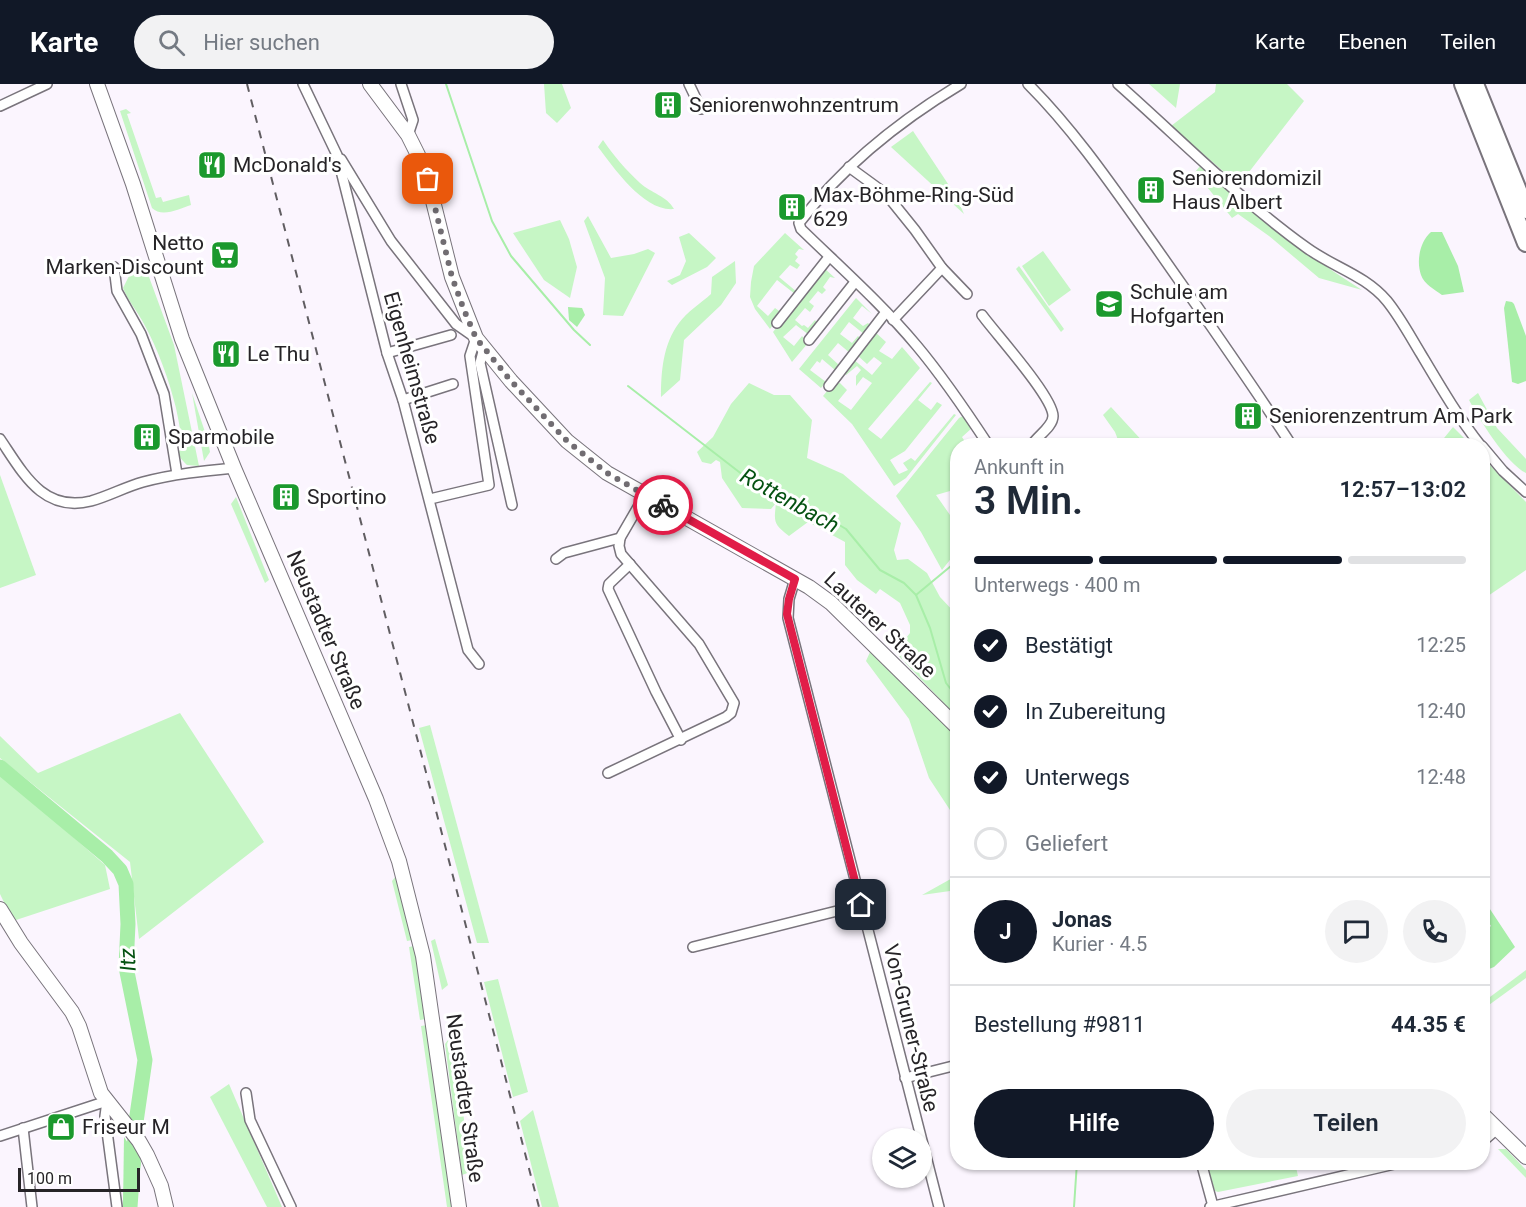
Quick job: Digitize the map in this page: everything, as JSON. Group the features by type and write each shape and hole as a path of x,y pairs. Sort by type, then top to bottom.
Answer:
{"highway":[{"path":"1463,84 1526,243"},
{"path":"1475,84 1526,210"}],"street":[{"path":"0,106 47,84"},
{"name":"Eigenheimstraße","path":"303,84 337,155 387,353 403,400 468,650 478,664"},
{"name":"Lauterer Straße","path":"370,84 408,135 428,179 452,277 464,310 480,343 518,388 567,441 607,473 809,587 842,613 950,720"},
{"name":"Lauterer Straße","path":"401,84 413,120 408,135"},
{"path":"689,84 701,109"},
{"path":"961,84 889,133 849,167 799,223 801,229 890,316 942,377 984,438"},
{"path":"1028,84 1108,180 1245,374 1287,438"},
{"path":"1118,84 1258,210 1308,249 1356,275 1381,295 1403,324 1452,407 1476,438"},
{"name":"Neustadter Straße","path":"94,85 133,184 182,339 234,468 376,799 399,861 423,956 459,1207"},
{"path":"337,155 344,162 391,241 456,324 480,343 470,356 489,485 430,499"},
{"path":"849,167 885,194 942,268 968,294"},
{"path":"777,323 829,257"},
{"path":"114,267 117,291 141,334 164,394 177,474"},
{"path":"829,386 890,316 942,268"},
{"path":"809,340 855,282"},
{"path":"982,315 1050,406 1053,416 1050,426 1036,438"},
{"path":"387,353 451,336"},
{"name":"Lauterer Straße","path":"480,343 480,363 512,505"},
{"path":"403,400 453,384"},
{"path":"0,439 30,482 42,493 66,503 93,500 143,482 177,474 234,468"},
{"path":"1490,456 1526,492"},
{"path":"608,772 681,740 726,717 731,713 733,707 732,698 699,645 674,613 621,554 620,538 645,495"},
{"path":"555,559 564,553 620,538"},
{"path":"630,564 609,584 608,589 681,740"},
{"name":"Von-Gruner-Straße","path":"795,579 787,614 939,1207"},
{"path":"693,947 861,905"},
{"path":"0,909 21,943 72,1012 79,1026 97,1083 107,1101 130,1129 147,1155 161,1186 166,1207"},
{"path":"905,1078 950,1067"},
{"path":"246,1093 250,1120 291,1207"},
{"path":"0,1136 107,1101"},
{"path":"107,1101 105,1116 117,1207"},
{"path":"1490,1122 1526,1158"},
{"path":"24,1128 32,1207"},
{"path":"1490,1135 1497,1129"},
{"path":"1203,1170 1212,1207 1368,1170"}],"shaded area":[{"path":"544,84 562,84 571,108 557,123 546,113"},
{"path":"1149,84 1180,84 1176,108"},
{"path":"1216,84 1287,84 1304,101 1239,185 1171,126 1215,92"},
{"path":"126,109 131,113 127,114 156,198 161,197 163,202 189,195 191,205 166,212 152,208 120,111"},
{"path":"913,131 956,196 964,214 891,147"},
{"path":"603,140 620,163 635,178 667,201 674,209 652,204 631,187 598,147"},
{"path":"1201,165 1279,231 1362,290 1319,278 1269,236 1238,214 1232,218 1195,172"},
{"path":"588,216 611,258 648,249 655,253 623,316 603,315 605,278 584,221"},
{"path":"560,220 569,239 577,267 570,298 544,280 513,233"},
{"path":"1431,232 1442,232 1458,266 1464,292 1442,295 1422,278 1419,264 1420,252"},
{"path":"689,233 716,258 707,267 672,285 667,281 680,275 686,261 679,237"},
{"path":"785,233 804,250 799,249 795,254 798,257 795,261 800,265 797,269 790,265 779,277 797,292 795,294 777,280 757,306 768,316 775,308 782,313 770,329 755,309 750,297 751,282 754,266"},
{"path":"1043,251 1071,290 1049,306 1022,266"},
{"path":"735,261 736,283 721,305 684,340 680,380 661,397 664,358 669,340 686,315 711,294 712,277"},
{"path":"145,266 174,345 199,466 187,465 179,455 181,441 179,424 166,376 149,334 123,288 131,272"},
{"path":"1019,266 1064,329 1061,332 1016,269"},
{"path":"824,268 835,278 830,277 823,287 826,290 822,294 818,291 809,302 814,306 810,312 805,308 795,320 808,328 815,320 818,324 809,335 796,325 783,337 794,346 802,336 808,343 792,362 773,332"},
{"path":"856,298 872,314 862,306 853,318 863,326 868,323 871,326 864,334 849,322 840,334 852,343 858,336 861,339 850,353 838,343 828,355 839,365 835,370 822,359 820,363 817,361 810,370 826,382 821,388 799,369"},
{"path":"1506,301 1514,304 1526,336 1526,381 1518,384 1512,382 1504,308"},
{"path":"568,307 582,308 585,315 577,327 569,320"},
{"path":"875,332 886,342 879,351 892,359 902,347 920,368 868,429 881,439 930,382 932,383 918,400 931,410 937,402 942,405 905,451 890,460 899,474 908,470 903,463 911,458 915,461 954,414 956,415 906,478 894,486 852,424 823,396 833,384 840,383 847,390 838,401 851,410 872,383 863,377 856,386 856,376 861,370 857,366 846,375 843,372 853,359 872,375 882,363 874,357 867,364 857,355"},
{"path":"749,383 774,395 790,395 812,420 807,458 843,474 901,523 894,550 897,560 908,559 927,573 940,597 950,608 950,710 895,652 910,633 910,625 900,603 880,589 876,594 857,580 845,565 845,542 808,522 789,536 776,522 776,503 771,509 742,508 722,478 720,462 716,460 711,464 702,462 697,452 713,437 731,404"},
{"path":"192,393 210,452 204,461"},
{"path":"1478,393 1497,428 1526,459 1526,473 1502,451 1479,418 1469,400"},
{"path":"1111,407 1140,438 1117,438 1103,415"},
{"path":"963,416 972,428 963,438 950,438 950,491 936,495 950,515 950,560 942,570 921,532 896,496"},
{"path":"1453,427 1464,438 1444,438"},
{"path":"1490,465 1526,502 1526,570 1490,595"},
{"path":"0,475 36,575 0,588"},
{"path":"236,497 269,580 265,583 231,504"},
{"path":"870,652 950,730 950,810 929,778 909,719 866,661"},
{"path":"180,713 264,842 139,939 130,862 0,758 0,736 38,773"},
{"path":"430,725 489,943 477,943 419,728"},
{"path":"0,773 105,865 110,889 13,921 0,894"},
{"path":"396,876 412,940 407,941 392,881"},
{"path":"950,879 950,891 922,895"},
{"path":"1490,909 1515,947 1490,969 1490,927"},
{"path":"435,939 448,985 442,990 431,941"},
{"path":"414,946 426,1019 420,1020 409,947"},
{"path":"1526,970 1526,978 1490,1004 1490,997"},
{"path":"498,979 528,1092 513,1097 484,982"},
{"path":"427,1025 452,1207 447,1207 421,1026"},
{"path":"454,1032 470,1172 462,1175 445,1044"},
{"path":"229,1084 282,1207 267,1207 210,1097"},
{"path":"533,1110 559,1207 542,1207 520,1121"},
{"path":"124,1137 141,1163 134,1207 123,1207"},
{"path":"1498,1149 1506,1149 1526,1170 1526,1178"},
{"path":"1208,1170 1297,1170 1298,1176 1218,1192 1215,1191"}],"waterway":[{"name":"Rottenbach","path":"446,84 492,221 511,256 574,330 590,345"},
{"name":"Rottenbach","path":"628,386 743,475 802,503 846,529 880,570 904,583 916,595 930,628 946,683 950,688"},
{"path":"916,595 950,567"},
{"name":"Itz","path":"0,767 107,856 120,870 126,884 128,924 126,967 145,1060 136,1122 130,1207"},
{"name":"Rottenbach","path":"1074,1207 1076,1170"}],"railway":[{"path":"247,84 539,1207"}],"way so far":[{"path":"428,179 452,277 476,338 511,381 567,441 607,473 663,505"}],"place":[{"name":"Seniorenwohnzentrum","path":"668,105"},
{"name":"McDonald's","path":"212,165"},
{"name":"Seniorendomizil Haus Albert","path":"1151,190"},
{"name":"Max-Böhme-Ring-Süd 629","path":"792,207"},
{"name":"Netto Marken-Discount","path":"225,255"},
{"name":"Schule am Hofgarten","path":"1109,304"},
{"name":"Le Thu","path":"226,354"},
{"name":"Seniorenzentrum Am Park","path":"1248,416"},
{"name":"Sparmobile","path":"147,437"},
{"name":"Sportino","path":"286,497"},
{"name":"Friseur M","path":"61,1127"}],"route":[{"path":"663,505 795,579 787,614 861,905"}]}
